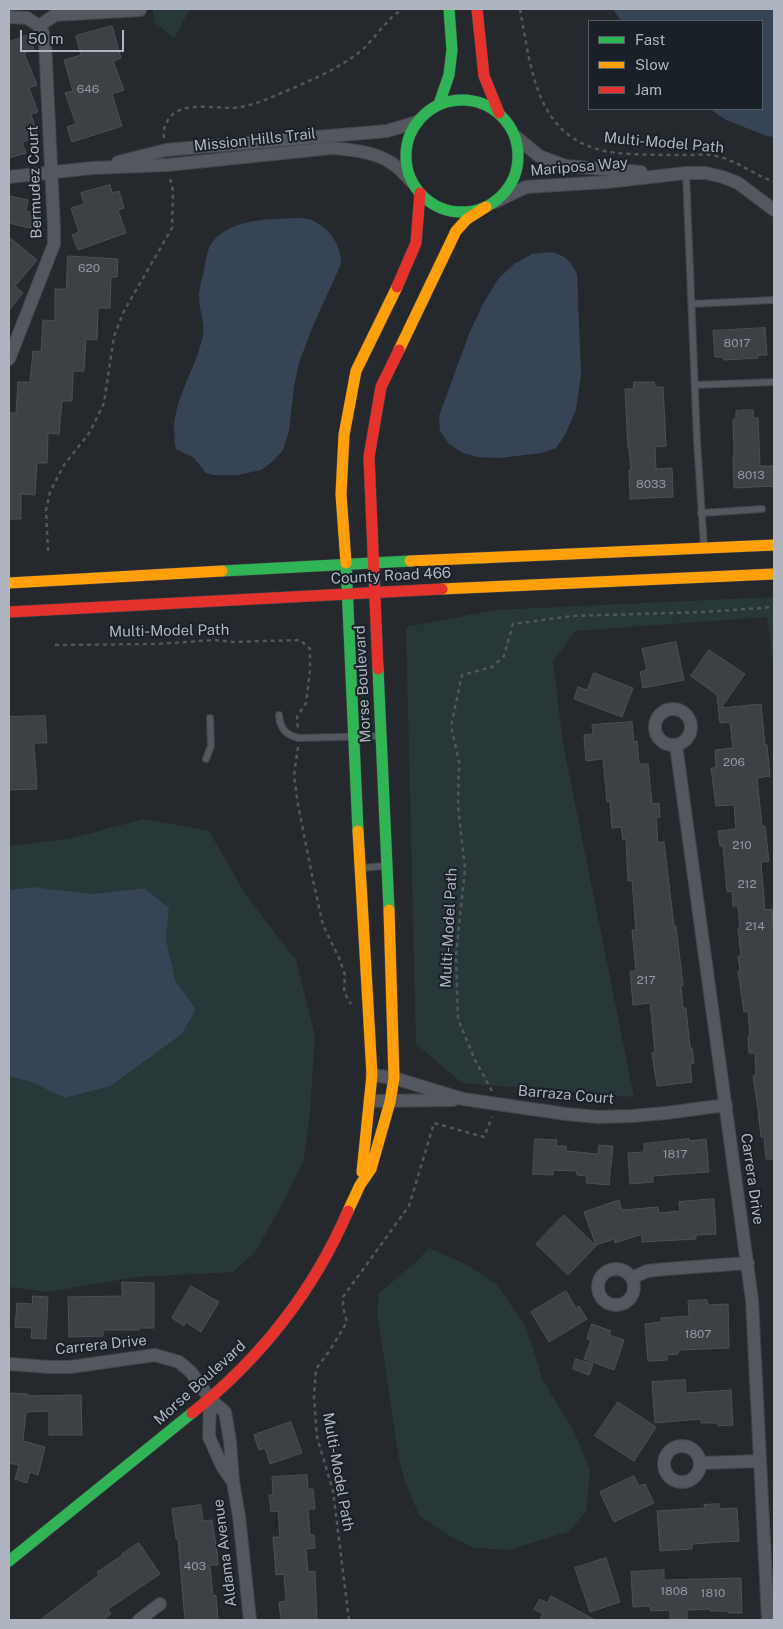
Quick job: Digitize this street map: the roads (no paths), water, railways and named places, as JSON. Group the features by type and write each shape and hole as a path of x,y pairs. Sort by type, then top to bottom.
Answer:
{"main road":[{"path":"439,104 449,75 452,50 448,9"},
{"path":"477,9 484,76 499,113"},
{"path":"455,100 471,100 486,104 499,113 509,124 516,137 519,155 516,173 508,189 490,205 469,212 452,212 436,206 420,193 411,181 406,164 406,146 416,122 439,104 455,100"},
{"name":"Morse Boulevard","path":"360,1185 372,1075 359,868 348,592 341,484 344,435 356,371 391,302 416,243 420,193"},
{"name":"Morse Boulevard","path":"9,1561 210,1398 246,1366 297,1305 322,1265 360,1185 371,1169 390,1102 394,1078 392,979 369,457 381,388 433,276 456,231 467,219 490,205"},
{"name":"County Road 466","path":"9,583 346,564 774,545"},
{"name":"County Road 466","path":"9,612 178,604 348,592 774,574"}],"street":[{"path":"9,17 27,18 39,26 55,15 140,10"},
{"name":"Bermudez Court","path":"9,359 54,244 45,42 39,26"},
{"name":"Mission Hills Trail","path":"92,168 166,150 387,131 416,122"},
{"name":"Mariposa Way","path":"516,137 539,156 566,166 668,174"},
{"name":"Mission Hills Trail","path":"9,177 92,168 167,166 332,148 371,154 396,166 411,181"},
{"name":"Mariposa Way","path":"490,205 526,187 607,182 686,173 723,177 738,183 774,210"},
{"name":"Carrera Drive","path":"676,744 752,1300 768,1620"},
{"name":"Barraza Court","path":"372,1075 394,1078 463,1099 598,1117 666,1113 726,1105"},
{"name":"Barraza Court","path":"370,1102 463,1099"},
{"path":"632,1278 647,1271 748,1263"},
{"name":"Carrera Drive","path":"9,1364 70,1367 154,1355 179,1362 191,1372 210,1398"},
{"name":"Aldama Avenue","path":"210,1398 209,1437 222,1466 233,1482"},
{"name":"Aldama Avenue","path":"210,1398 225,1412 230,1441 233,1482 239,1516 250,1620"},
{"path":"701,1463 760,1460"},
{"path":"139,1620 160,1604"}],"lane":[{"path":"686,173 704,549"},
{"path":"692,304 773,300"},
{"path":"695,385 774,382"},
{"path":"701,513 762,509"},
{"path":"279,715 280,724 284,731 291,736 299,738 381,736"},
{"path":"206,759 211,746 210,718"},
{"path":"359,868 387,866"}],"water":[{"path":"613,9 774,9 774,137 726,120 711,110 763,110 763,20 620,20"},
{"path":"295,218 311,220 329,232 337,244 341,264 312,328 299,363 294,386 289,431 283,450 261,470 238,475 213,475 206,473 194,458 176,449 174,433 178,405 203,335 199,294 209,248 216,238 235,226 260,220"},
{"path":"551,252 567,259 577,274 581,375 576,410 565,435 556,448 542,453 499,458 477,457 463,453 449,444 440,431 439,416 469,334 483,304 498,279 514,264 532,254"},
{"path":"33,887 92,894 144,888 169,908 166,939 175,980 196,1009 182,1034 111,1086 65,1098 31,1082 9,1076 9,890"}]}
